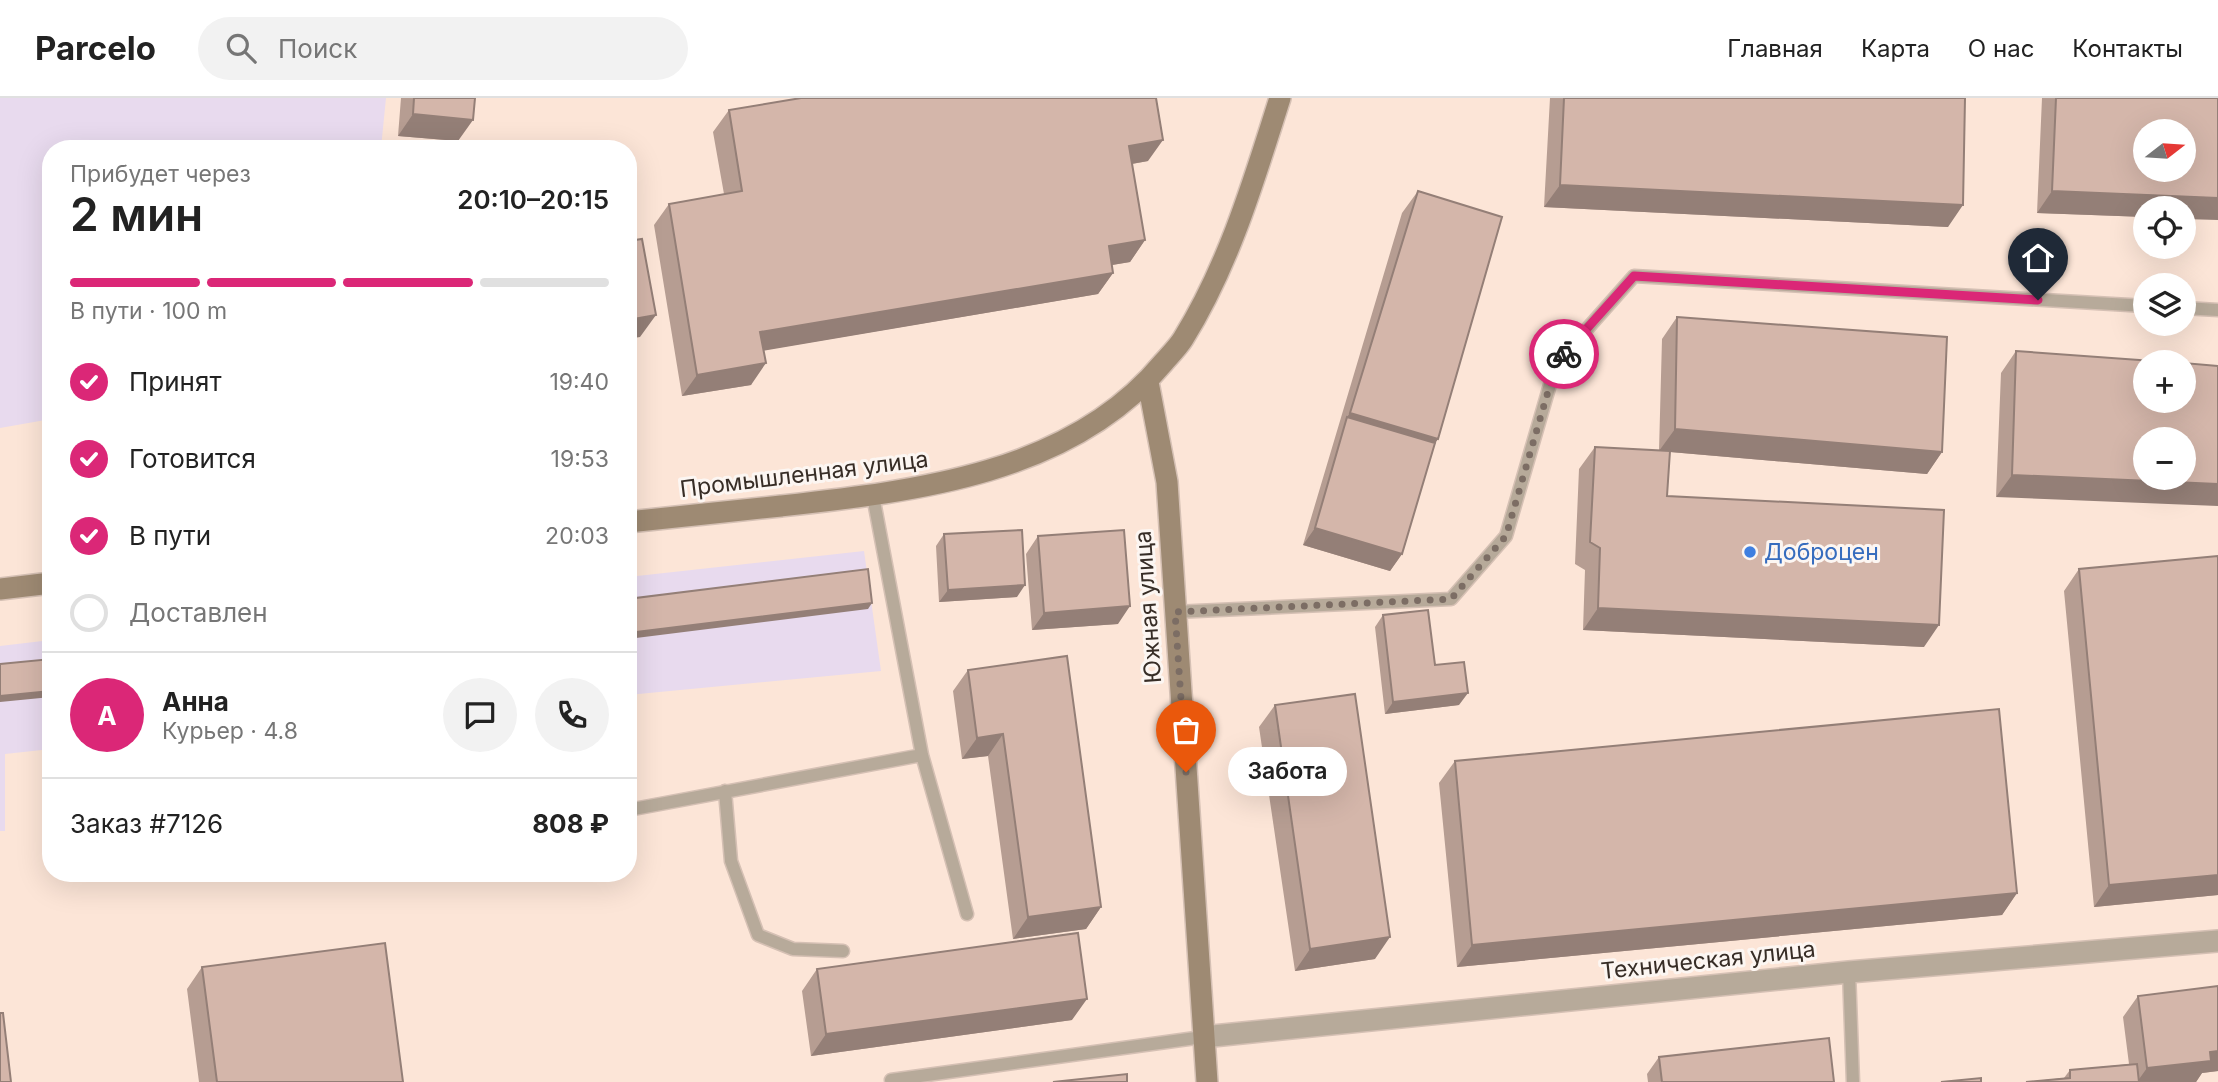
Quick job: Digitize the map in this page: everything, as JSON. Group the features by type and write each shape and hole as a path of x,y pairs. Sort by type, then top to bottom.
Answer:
{"main road":[{"name":"Промышленная улица","path":"637,521 873,496 948,481 1010,463 1058,445 1111,415 1148,382 1182,340 1223,262 1253,183 1280,98"},
{"name":"Южная улица","path":"1148,382 1167,482 1207,1082"},
{"path":"0,589 42,584"}],"street":[{"name":"Техническая улица","path":"1203,1037 1849,972 2218,941"}],"lane":[{"path":"1175,612 1451,599 1506,536 1556,364 1634,276 2133,305"},
{"path":"2196,309 2218,310"},
{"path":"873,496 922,755 967,914"},
{"path":"637,808 922,755"},
{"path":"725,791 731,861 758,935 793,949 843,951"},
{"path":"1849,972 1853,1082"},
{"path":"891,1080 1203,1037"}],"shaded area":[{"path":"0,98 386,98 382,140 42,140 42,421 0,428"},
{"path":"864,551 881,671 637,694 637,576"},
{"path":"42,641 42,750 5,754 5,831 0,831 0,646"}],"building":[{"path":"414,98 475,98 473,120 413,114"},
{"path":"801,98 1156,98 1163,140 1129,146 1145,240 1109,246 1113,273 760,332 766,363 697,375 669,204 742,191 729,110"},
{"path":"1564,98 1965,98 1963,205 1560,185"},
{"path":"2056,98 2218,98 2218,198 2052,191"},
{"path":"1418,191 1502,217 1438,439 1350,413"},
{"path":"642,239 656,315 637,318 637,240"},
{"path":"1677,317 1947,337 1942,452 1675,429"},
{"path":"2016,351 2133,360 2133,413 2196,413 2196,364 2218,366 2218,484 2196,483 2196,427 2133,427 2133,480 2012,475"},
{"path":"1347,417 1435,443 1402,554 1315,528"},
{"path":"1595,447 1670,451 1667,496 1944,510 1939,625 1598,608 1600,548 1590,542"},
{"path":"1022,530 1025,585 948,590 944,534"},
{"path":"1124,530 1130,606 1044,613 1038,536"},
{"path":"2218,556 2218,875 2109,885 2079,569"},
{"path":"868,569 872,603 637,632 637,598"},
{"path":"1428,610 1435,665 1464,662 1468,693 1393,702 1383,615"},
{"path":"1067,656 1101,907 1028,917 1003,734 977,738 968,670"},
{"path":"42,660 42,692 0,696 0,664"},
{"path":"1355,694 1390,937 1310,949 1275,705"},
{"path":"1999,709 2017,893 1472,945 1455,761"},
{"path":"1078,933 1087,999 826,1034 817,969"},
{"path":"385,943 403,1082 217,1082 202,967"},
{"path":"2218,986 2218,1051 2210,1052 2211,1061 2147,1068 2138,996"},
{"path":"0,1013 3,1013 11,1082 0,1082"},
{"path":"1829,1038 1834,1082 1662,1082 1659,1057"},
{"path":"2137,1064 2139,1082 2026,1082 2070,1078 2070,1070"},
{"path":"1127,1074 1127,1082 1053,1082"},
{"path":"1981,1078 1981,1082 1941,1082"}],"way so far":[{"path":"1186,772 1175,612 1451,599 1506,536 1556,364 1564,354"}],"place":[{"name":"Доброцен","path":"1750,552"},
{"name":"Забота","path":"1186,772"}],"route":[{"path":"1564,354 1634,276 2038,300"}]}
